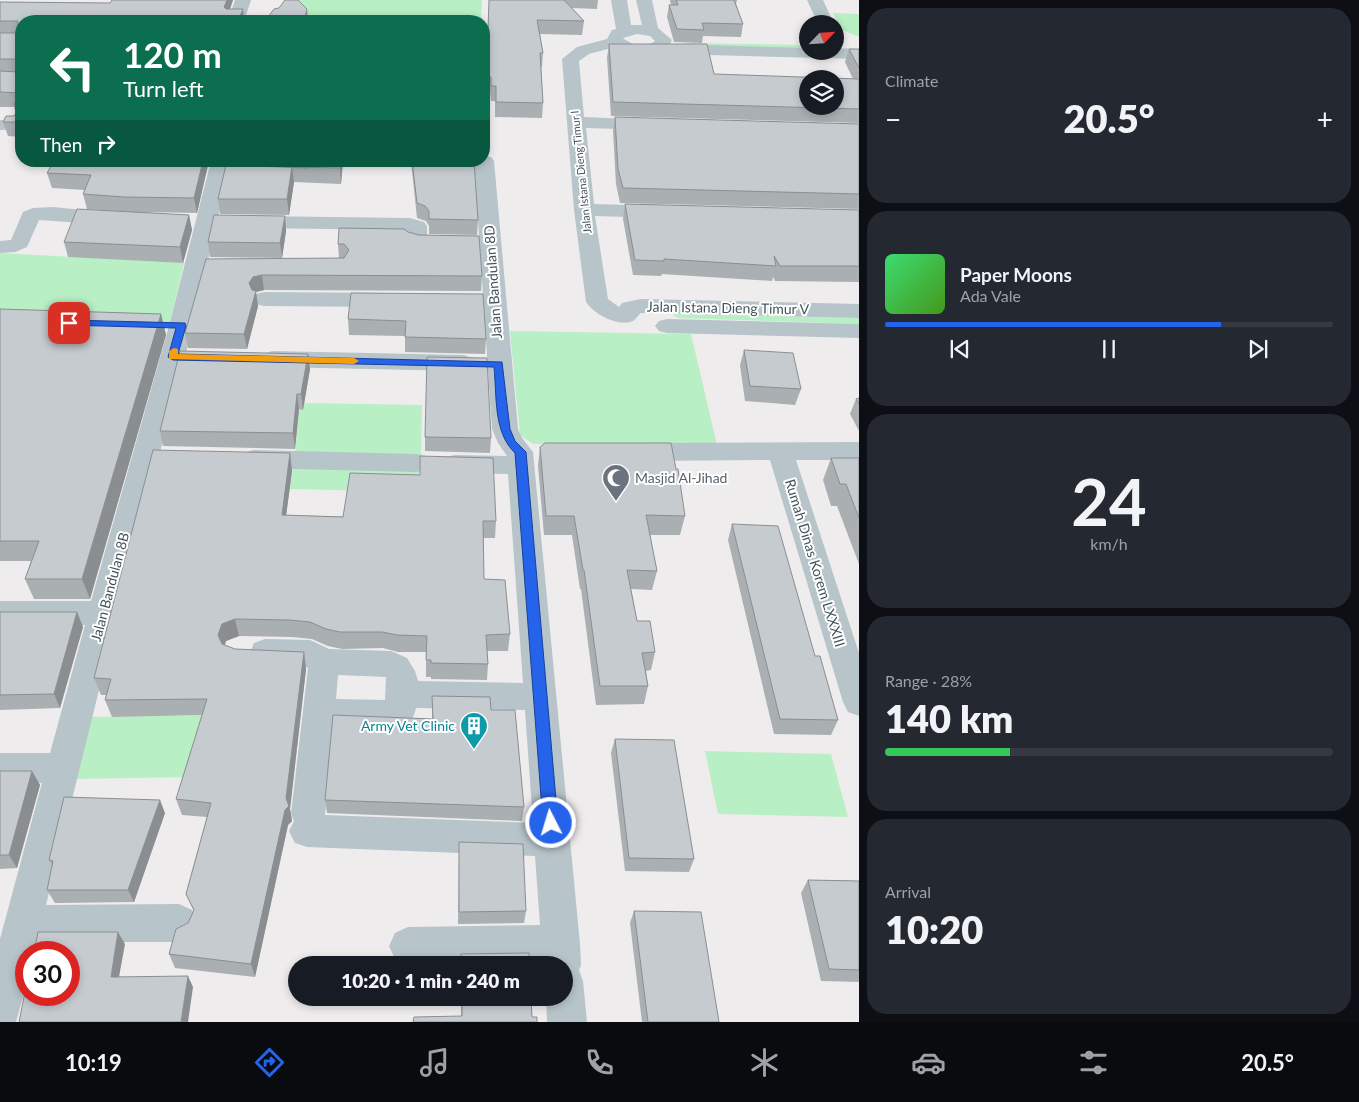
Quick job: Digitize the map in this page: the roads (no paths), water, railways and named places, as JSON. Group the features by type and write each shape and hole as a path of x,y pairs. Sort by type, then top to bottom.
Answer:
{"street":[{"path":"238,15 242,0"},
{"path":"619,0 620,36 637,29 656,39 859,54"},
{"path":"644,0 656,39"},
{"path":"815,0 822,15"},
{"name":"Jalan Istana Dieng Timur I","path":"620,36 583,50 570,59 584,210 597,302 613,313 627,315"},
{"path":"656,39 799,41"},
{"path":"844,41 859,42"},
{"path":"575,122 673,125"},
{"path":"266,173 309,175 310,167"},
{"name":"Jalan Bandulan 8D","path":"483,167 474,243 484,300 499,364 505,429 511,443 527,456 540,697 561,956"},
{"name":"Jalan Bandulan 8B","path":"0,1012 144,457 185,357 171,325 206,265 196,222 226,169"},
{"path":"584,210 682,212"},
{"path":"0,247 15,246 20,243 30,216 34,214 80,215 96,219 136,220"},
{"path":"196,222 410,224 417,226 416,241 419,242 474,243"},
{"path":"264,299 403,300"},
{"name":"Jalan Istana Dieng Timur V","path":"859,311 642,306 630,308 627,315 636,323 644,325 859,331"},
{"path":"253,358 499,364"},
{"name":"Rumah Dinas Korem LXXXIII","path":"782,451 783,462 859,702"},
{"path":"617,452 859,451"},
{"path":"232,459 419,463 527,456"},
{"path":"144,457 173,457"},
{"path":"0,613 103,613"},
{"path":"239,651 310,653 324,662 391,664 397,666 402,672 400,710 396,714 319,713"},
{"path":"324,662 308,823 552,840"},
{"path":"401,694 540,697"},
{"path":"0,768 64,768"},
{"path":"22,924 179,923"},
{"path":"408,946 499,956"},
{"name":"Jalan Bandulan 8D","path":"566,1006 567,1022"}],"place":[{"name":"Masjid Al-Jihad","path":"616,502"},
{"name":"Army Vet Clinic","path":"474,750"}]}
